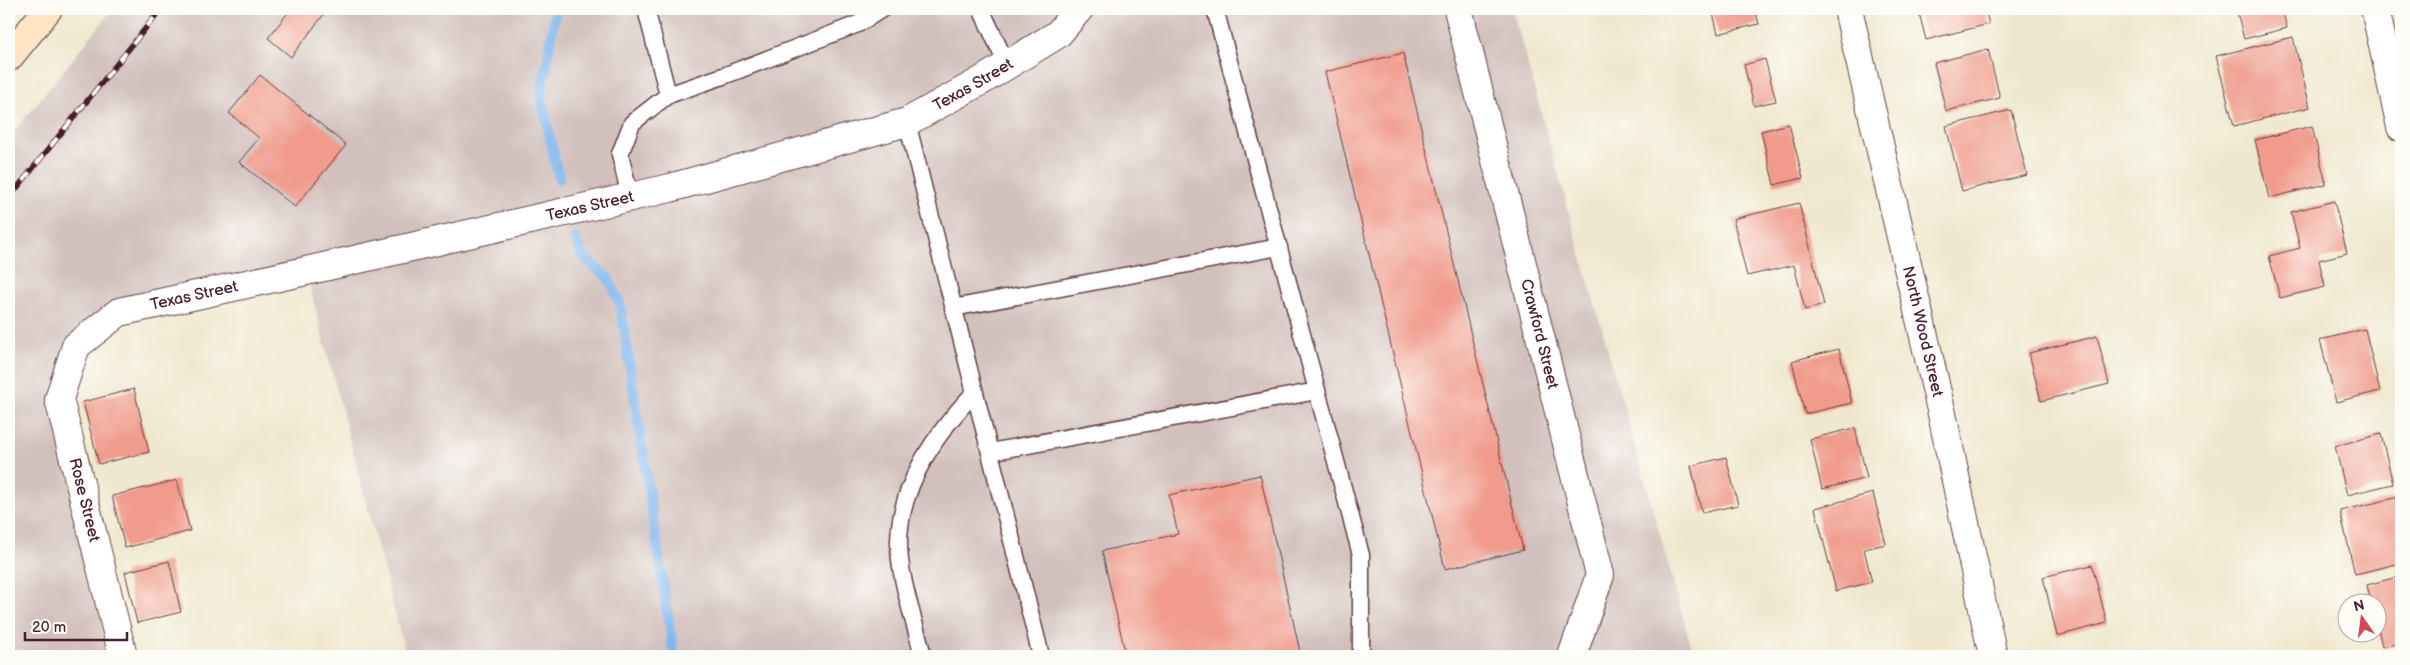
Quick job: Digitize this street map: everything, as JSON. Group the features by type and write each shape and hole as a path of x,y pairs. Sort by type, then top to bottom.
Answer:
{"street":[{"path":"9,57 48,9"},
{"name":"Texas Street","path":"76,346 119,312 630,197 907,122 1058,34 1080,9"},
{"name":"Crawford Street","path":"1458,9 1600,575 1572,656"},
{"name":"North Wood Street","path":"1848,9 1942,414 1993,656"},
{"path":"2375,9 2401,127"},
{"name":"Rose Street","path":"76,346 59,399 123,656"}],"lane":[{"path":"646,9 668,95"},
{"path":"630,197 620,154 632,122 668,95 858,24 882,9"},
{"path":"981,9 1007,65"},
{"path":"1215,9 1361,556 1361,656"},
{"path":"907,122 1040,656"},
{"path":"953,308 1279,247"},
{"path":"990,452 1317,391"},
{"path":"923,656 901,567 898,541 904,506 923,458 947,421 975,392"}],"shaded area":[{"path":"113,9 1512,9 1694,656 406,656 306,272 119,312 76,346 59,399 123,656 9,656 9,314 27,290 9,312 9,138"}],"building":[{"path":"291,9 328,9 291,57 268,38"},
{"path":"1712,9 1755,9 1759,24 1718,34"},
{"path":"1918,9 1985,9 1989,24 1926,40"},
{"path":"2236,9 2282,9 2287,28 2244,39"},
{"path":"2293,37 2310,107 2234,126 2216,56"},
{"path":"1988,49 2000,98 1946,111 1934,63"},
{"path":"1403,53 1523,550 1445,569 1325,72"},
{"path":"1765,59 1776,101 1754,106 1744,65"},
{"path":"260,75 346,145 295,207 239,162 259,138 229,113"},
{"path":"2011,110 2027,175 1962,191 1946,126"},
{"path":"1789,124 1803,178 1774,185 1761,131"},
{"path":"2312,126 2326,184 2269,198 2255,140"},
{"path":"2334,201 2347,253 2319,260 2325,287 2280,298 2269,256 2300,248 2291,212"},
{"path":"1799,203 1824,305 1805,310 1794,265 1747,276 1733,219"},
{"path":"2365,329 2380,391 2336,402 2320,340"},
{"path":"2097,336 2109,384 2041,401 2029,353"},
{"path":"1839,349 1852,403 1805,414 1792,361"},
{"path":"134,389 149,452 99,464 83,402"},
{"path":"1855,428 1867,478 1822,489 1810,439"},
{"path":"2381,434 2393,484 2347,495 2335,446"},
{"path":"1726,457 1738,505 1702,513 1691,466"},
{"path":"1260,475 1301,656 1126,656 1102,551 1178,534 1169,495"},
{"path":"177,480 190,531 125,548 112,496"},
{"path":"1873,493 1886,544 1864,549 1872,582 1836,591 1815,508"},
{"path":"2399,497 2401,505 2401,563 2355,574 2340,511"},
{"path":"169,561 181,612 137,623 125,572"},
{"path":"2092,565 2107,623 2057,636 2043,577"},
{"path":"2401,576 2401,643 2382,647 2381,642 2388,642 2388,592 2369,592 2367,585"}],"waterway":[{"path":"556,9 541,96 559,179"},
{"path":"575,237 582,255 608,278 620,303 674,656"}],"railway":[{"path":"9,198 161,9"}]}
